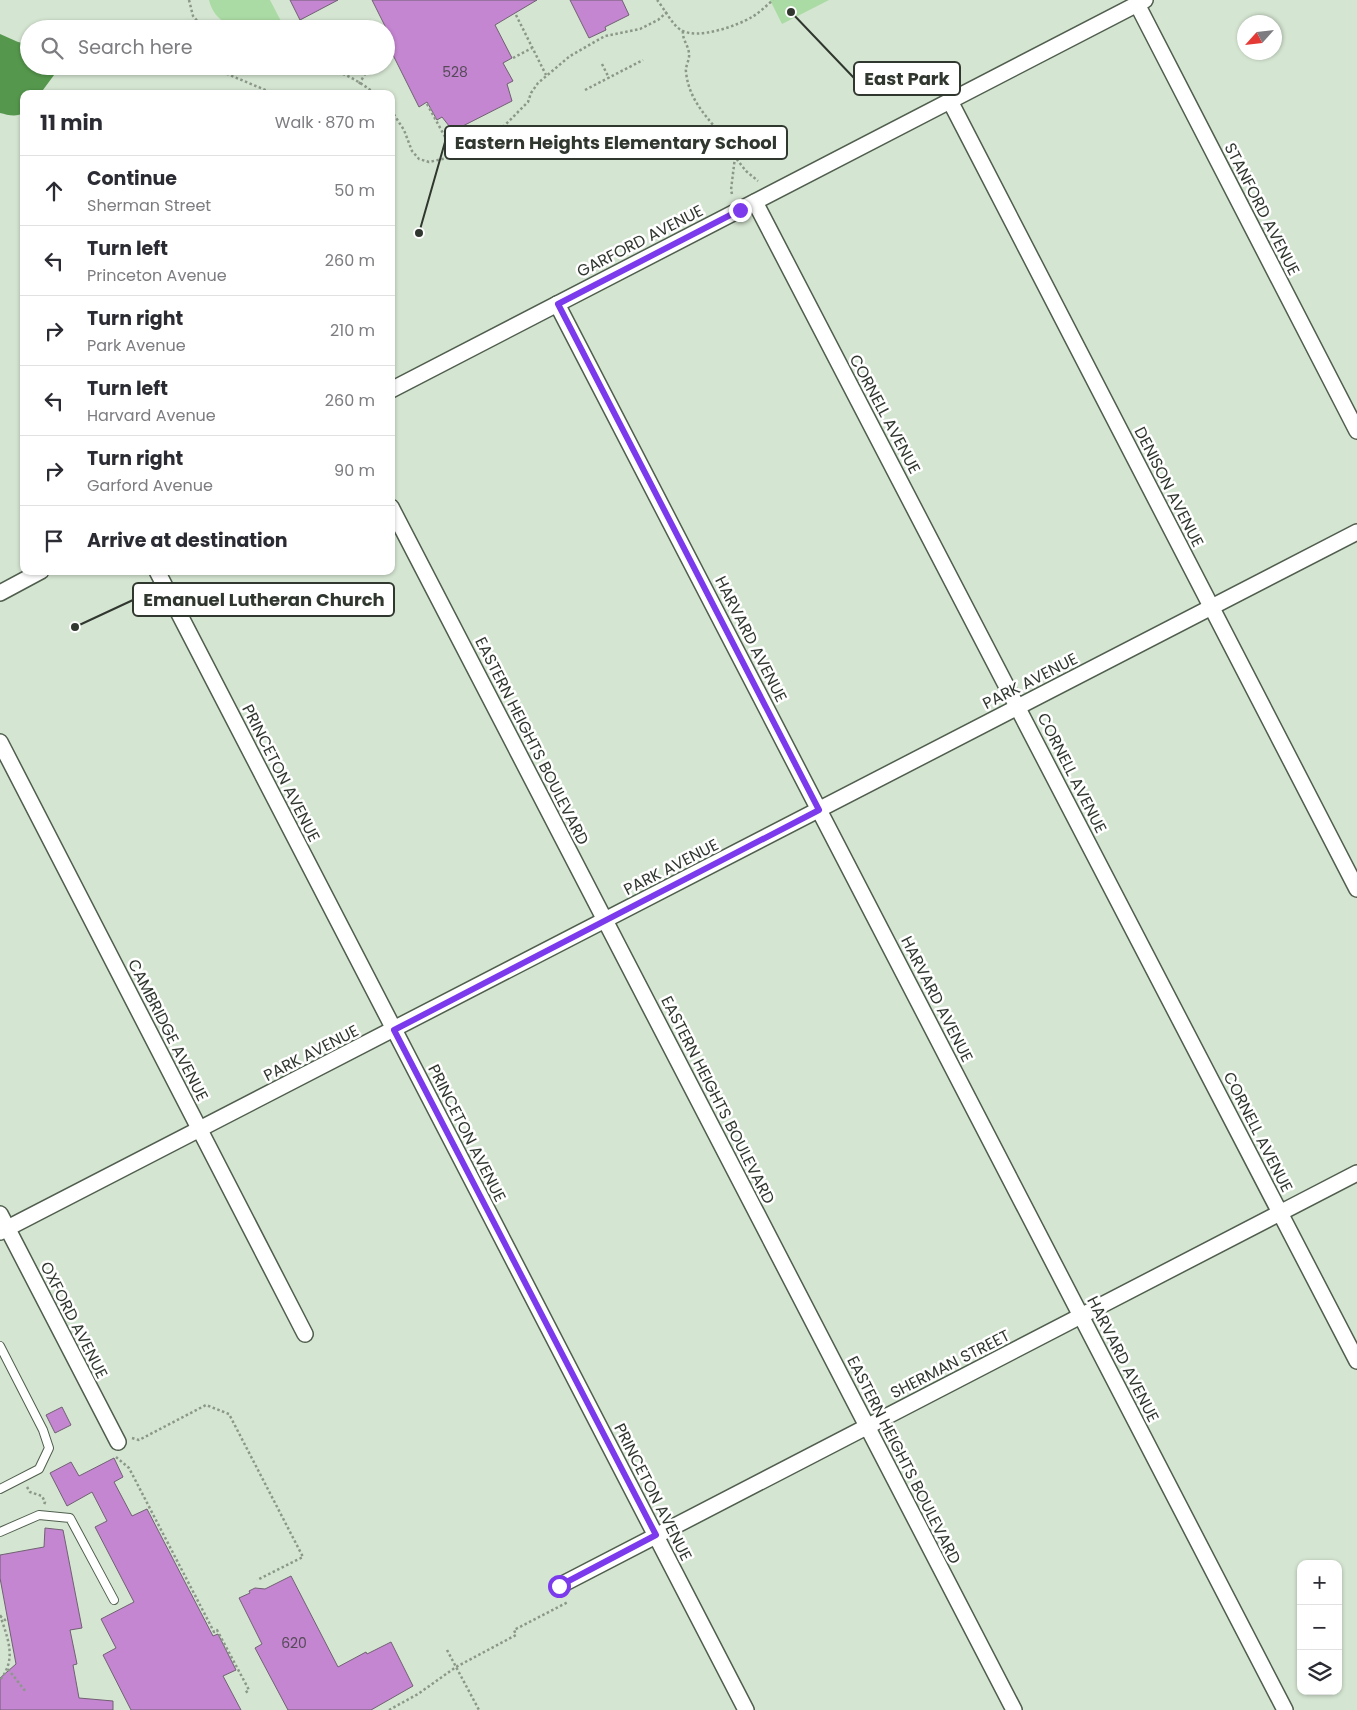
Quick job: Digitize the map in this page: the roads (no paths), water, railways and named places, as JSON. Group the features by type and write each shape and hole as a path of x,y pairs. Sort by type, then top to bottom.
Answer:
{"street":[{"name":"GARFORD AVENUE","path":"395,388 1141,2"},
{"name":"STANFORD AVENUE","path":"1141,2 1357,430"},
{"name":"DENISON AVENUE","path":"950,101 1357,889"},
{"name":"CORNELL AVENUE","path":"755,202 1357,1361"},
{"name":"HARVARD AVENUE","path":"558,304 1285,1710"},
{"name":"EASTERN HEIGHTS BOULEVARD","path":"395,515 1014,1710"},
{"name":"PARK AVENUE","path":"4,1230 1357,532"},
{"path":"0,593 34,575"},
{"name":"PRINCETON AVENUE","path":"159,575 746,1710"},
{"name":"CAMBRIDGE AVENUE","path":"0,742 306,1334"},
{"name":"SHERMAN STREET","path":"559,1586 1357,1173"},
{"name":"OXFORD AVENUE","path":"0,1214 4,1230 120,1444"}],"lane":[{"path":"0,1346 49,1448 39,1469 0,1488"},
{"path":"0,1532 38,1515 70,1518 114,1600"}],"place":[{"name":"East Park","path":"791,12"},
{"name":"Eastern Heights Elementary School","path":"419,233"},
{"name":"Emanuel Lutheran Church","path":"75,627"}]}
